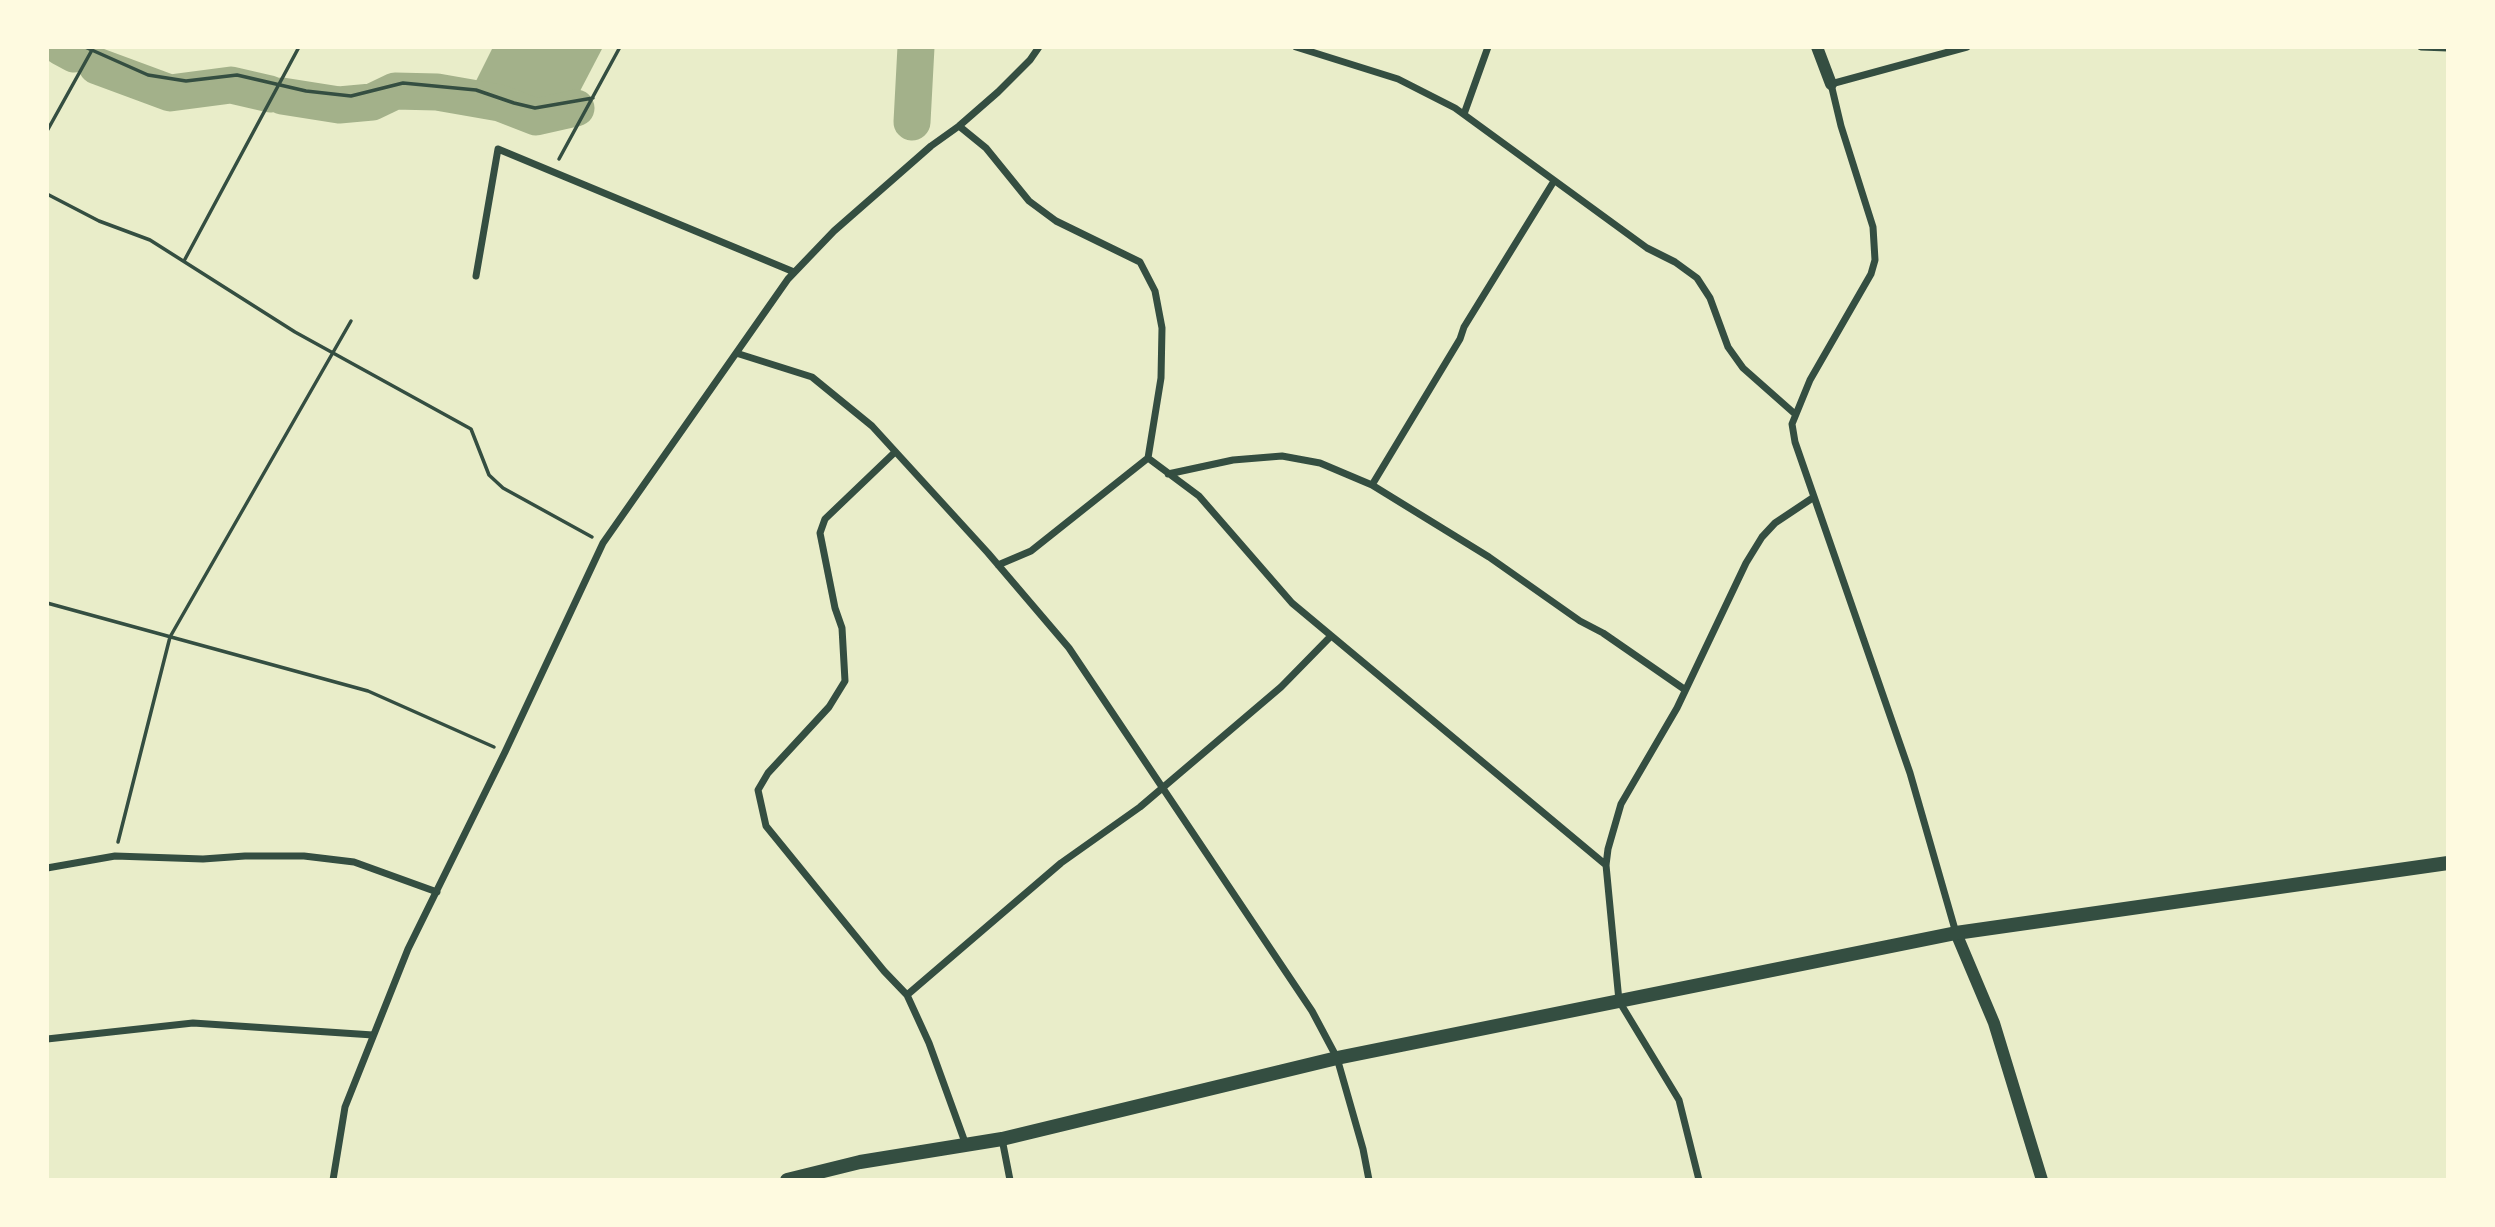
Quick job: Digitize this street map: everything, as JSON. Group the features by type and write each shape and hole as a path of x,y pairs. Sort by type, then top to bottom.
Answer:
{"main road":[{"path":"788,1180 860,1162 1002,1139 1337,1058 1956,933 2448,863"}],"street":[{"path":"333,1180 345,1107 408,949 505,752 603,543 794,272 843,222 1006,84 1030,61 1039,47"},
{"path":"1296,47 1398,79 1464,114 1647,248 1675,262 1698,278 1710,298 1728,347 1743,368 1795,414"},
{"path":"1464,114 1488,47"},
{"path":"1817,47 1831,84 1841,126 1873,227 1875,260 1871,274 1810,380 1795,414 1792,424 1795,442 1910,773 1956,933 2001,1043 2042,1180"},
{"path":"1831,84 1967,47"},
{"path":"2421,47 2448,48"},
{"path":"959,126 986,148 1030,201 1056,221 1140,261 1155,291 1162,327 1161,378 1148,458 1031,551 998,565"},
{"path":"476,276 498,149 794,272"},
{"path":"1372,485 1553,181"},
{"path":"736,354 812,377 872,426 1069,648 1312,1011 1337,1058 1369,1180"},
{"path":"895,452 825,519 820,534 835,608 842,628 845,681 829,707 768,773 758,790 765,826 884,971 907,995 929,1043 966,1144"},
{"path":"1168,474 1233,460 1282,456 1320,463 1372,485 1489,557 1684,689"},
{"path":"1148,458 1199,496 1284,594 1331,636 1606,865"},
{"path":"1699,1180 1679,1100 1619,1001 1606,865 1608,849 1621,804 1677,708 1740,574 1762,537 1788,513 1814,497"},
{"path":"907,995 1061,863 1140,807 1281,687 1331,636"},
{"path":"47,867 115,856 203,859 292,856 354,862 437,891"},
{"path":"47,1039 193,1023 373,1035"},
{"path":"1002,1139 1010,1180"}],"path":[{"path":"85,47 148,75 186,81 237,75 279,85 351,96 402,83 476,90 535,108 593,98"},
{"path":"184,262 299,47"},
{"path":"552,172 620,47"},
{"path":"47,131 92,50"},
{"path":"47,194 99,221 150,240 333,353 471,429 489,475 503,488 603,543"},
{"path":"115,856 170,637 351,321"},
{"path":"47,603 368,691 505,752"}],"shaded area":[{"path":"493,47 603,47 579,93 532,101 476,81"}],"waterway":[{"path":"61,47 74,54"},
{"path":"912,122 916,47"},
{"path":"97,66 170,93 231,85 270,94"},
{"path":"282,96 339,105 372,102 395,91 437,92 500,103 536,117 576,108"}]}
